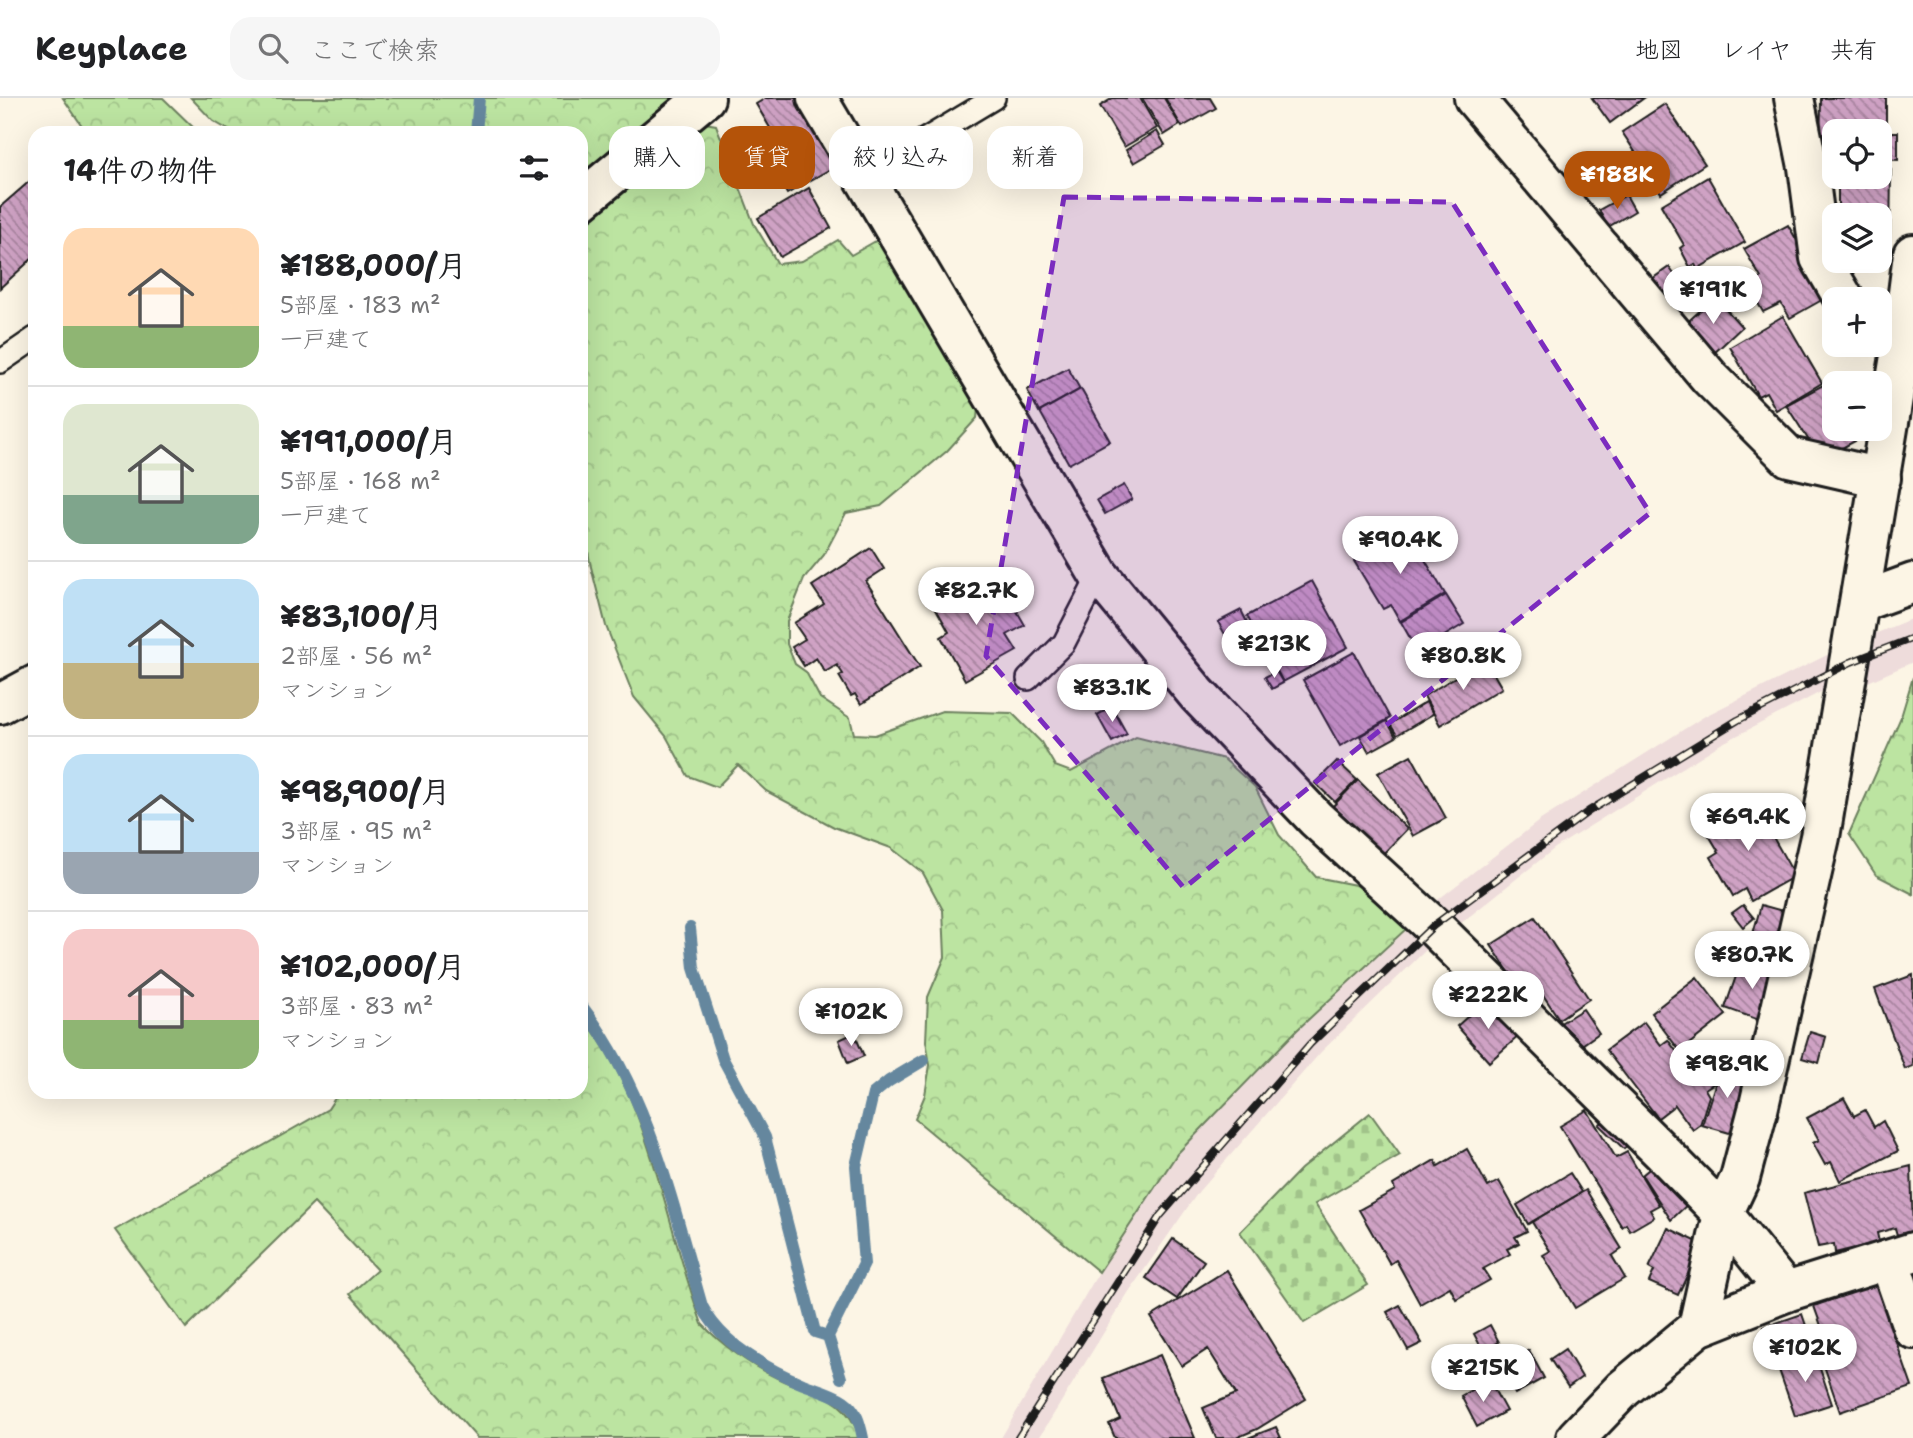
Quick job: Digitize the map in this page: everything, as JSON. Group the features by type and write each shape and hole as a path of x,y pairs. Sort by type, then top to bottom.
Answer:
{"street":[{"path":"588,195 705,98"},
{"path":"817,98 834,126"},
{"path":"1474,98 1710,378 1789,457 1881,478"},
{"path":"1794,98 1808,167 1820,258 1837,287"},
{"path":"873,189 1099,575 1198,694 1316,819 1433,926 1723,1214 1786,1292"},
{"path":"1892,338 1913,254"},
{"path":"1698,1327 1723,1214 1740,1178 1758,1110 1820,837 1881,478 1889,357"},
{"path":"1861,602 1913,583"},
{"path":"0,704 28,689"},
{"path":"1576,1438 1623,1390 1698,1327 1786,1292 1901,1256 1913,1329"}],"lane":[{"path":"947,126 994,98"},
{"path":"0,362 28,343"},
{"path":"1028,679 1064,643 1099,575"}],"highlighted area":[{"path":"1064,197 1452,202 1650,513 1184,888 986,656"}],"shaded area":[{"path":"1913,618 1913,662 1859,686 1865,638"},
{"path":"1841,648 1834,685 1719,745 1555,848 1450,932 1426,909 1539,821 1705,716"},
{"path":"1406,929 1426,950 1321,1052 1199,1191 1128,1293 1039,1438 1001,1438 1099,1272 1177,1154 1297,1030"}],"green space":[{"path":"63,98 163,98 192,126 82,126"},
{"path":"191,98 684,98 648,126 609,126 609,156 588,173 588,126 222,126 213,121"},
{"path":"705,123 716,125 719,133 719,189 741,189 754,224 778,264 802,261 838,240 851,255 888,234 980,389 977,418 947,451 881,506 846,513 824,555 804,579 787,621 787,644 795,664 806,672 820,698 850,718 854,734 875,735 942,711 1012,713 1041,742 1055,766 1071,772 1136,737 1224,759 1255,787 1279,835 1316,877 1375,889 1406,929 1297,1030 1177,1154 1099,1272 915,1119 925,1095 930,1065 926,1041 928,997 945,957 943,910 923,873 891,848 834,827 766,791 738,765 717,787 688,776 666,736 634,697 606,626 588,551 588,216 622,189 705,189 705,126 701,126"},
{"path":"1913,677 1913,894 1876,875 1849,834 1901,717"},
{"path":"588,1024 625,1087 641,1125 702,1324 727,1347 757,1367 837,1403 846,1411 860,1438 477,1438 350,1294 377,1270 314,1203 186,1328 115,1230 328,1109 334,1099 588,1099"},
{"path":"1370,1113 1400,1155 1315,1204 1368,1285 1304,1323 1240,1232 1301,1169"}],"building":[{"path":"766,98 808,98 829,135 829,170 815,178 815,126 769,126 756,104"},
{"path":"1113,98 1140,98 1157,128 1124,147 1100,106"},
{"path":"1142,98 1164,98 1180,125 1164,135"},
{"path":"1165,98 1210,98 1216,108 1182,127"},
{"path":"1592,98 1644,98 1610,123"},
{"path":"1821,98 1886,98 1886,119 1822,119 1820,158"},
{"path":"1665,104 1705,164 1661,193 1653,181 1644,187 1630,167 1641,161 1622,132"},
{"path":"1157,131 1165,145 1134,163 1126,150"},
{"path":"1892,132 1898,132 1898,160 1892,160"},
{"path":"1708,177 1745,242 1697,269 1695,264 1690,267 1680,248 1684,245 1661,205"},
{"path":"28,183 28,262 0,288 0,207"},
{"path":"810,189 831,228 780,257 758,218"},
{"path":"1838,189 1891,189 1891,203 1838,203"},
{"path":"1626,195 1635,211 1608,227 1599,210"},
{"path":"1788,225 1824,287 1822,300 1790,318 1781,303 1763,312 1748,286 1761,278 1744,249"},
{"path":"1669,267 1686,291 1659,310 1642,286"},
{"path":"1715,297 1742,327 1711,356 1683,326"},
{"path":"1783,316 1822,383 1776,410 1766,392 1758,396 1730,347"},
{"path":"1068,368 1080,389 1039,412 1027,390"},
{"path":"1822,386 1822,441 1855,441 1829,455 1815,450 1786,405"},
{"path":"1081,389 1110,441 1069,464 1040,412"},
{"path":"1124,485 1132,499 1105,514 1097,500"},
{"path":"1407,529 1445,594 1400,621 1391,605 1383,609 1354,561"},
{"path":"871,548 884,569 866,581 920,667 861,704 855,694 851,696 839,676 843,674 837,665 825,672 816,658 804,666 792,647 805,639 794,623 824,604 812,586"},
{"path":"971,575 990,610 1010,599 1025,625 1007,635 1017,651 965,680 941,637 949,632 930,598"},
{"path":"1312,581 1348,647 1283,682 1247,616"},
{"path":"1446,595 1464,624 1418,652 1401,622"},
{"path":"1241,610 1249,626 1227,638 1218,622"},
{"path":"1354,652 1390,718 1340,746 1303,680"},
{"path":"1485,659 1502,688 1440,725 1424,696"},
{"path":"1276,671 1283,683 1272,689 1265,677"},
{"path":"1426,702 1433,714 1397,735 1390,724"},
{"path":"1112,707 1127,734 1112,742 1097,715"},
{"path":"1387,721 1396,737 1369,752 1360,736"},
{"path":"1411,755 1446,818 1413,836 1378,773"},
{"path":"1337,761 1357,780 1335,802 1315,783"},
{"path":"1358,780 1407,829 1382,855 1332,807"},
{"path":"1752,800 1795,876 1751,901 1745,889 1733,896 1711,857 1719,852 1704,827"},
{"path":"1743,905 1754,918 1743,927 1732,913"},
{"path":"1761,905 1790,913 1780,949 1751,941"},
{"path":"1535,917 1589,999 1559,1019 1543,995 1530,1004 1491,945"},
{"path":"1741,962 1778,974 1762,1021 1725,1008"},
{"path":"1913,975 1913,1066 1905,1069 1875,989"},
{"path":"1697,977 1726,1015 1680,1051 1651,1013"},
{"path":"1487,999 1519,1036 1489,1062 1457,1026"},
{"path":"1583,1009 1599,1033 1576,1049 1559,1024"},
{"path":"1644,1022 1661,1045 1668,1040 1685,1063 1692,1057 1713,1084 1705,1089 1709,1096 1700,1125 1693,1130 1675,1105 1658,1118 1606,1050"},
{"path":"1810,1032 1826,1037 1819,1063 1802,1058"},
{"path":"854,1033 864,1056 848,1063 839,1040"},
{"path":"1721,1066 1752,1076 1733,1134 1702,1125"},
{"path":"1844,1098 1854,1116 1865,1110 1874,1127 1883,1121 1898,1151 1840,1181 1831,1162 1825,1165 1813,1143 1819,1140 1807,1118"},
{"path":"1587,1110 1616,1158 1627,1152 1659,1205 1650,1210 1654,1217 1630,1231 1626,1224 1622,1227 1560,1126"},
{"path":"1606,1118 1630,1142 1624,1149 1599,1125"},
{"path":"1467,1149 1488,1187 1499,1181 1527,1231 1515,1237 1519,1243 1507,1249 1510,1254 1483,1269 1490,1280 1456,1299 1450,1287 1420,1304 1396,1260 1390,1264 1359,1210 1395,1190 1393,1185 1435,1160 1438,1166"},
{"path":"1654,1165 1689,1203 1671,1220 1642,1175"},
{"path":"1911,1166 1913,1231 1897,1235 1895,1228 1877,1233 1879,1242 1835,1253 1834,1244 1818,1247 1804,1193"},
{"path":"1570,1173 1582,1192 1528,1224 1517,1205"},
{"path":"1586,1190 1622,1249 1612,1256 1625,1278 1575,1308 1543,1255 1550,1251 1532,1222"},
{"path":"1668,1228 1702,1244 1678,1295 1649,1282 1654,1271 1649,1268"},
{"path":"1173,1239 1204,1261 1177,1299 1146,1278"},
{"path":"1227,1270 1306,1399 1257,1429 1236,1438 1216,1438 1203,1408 1236,1394 1208,1349 1182,1366 1151,1317"},
{"path":"1876,1284 1912,1387 1840,1412 1820,1354 1830,1351 1814,1306"},
{"path":"1400,1305 1422,1343 1408,1350 1387,1312"},
{"path":"1802,1314 1814,1349 1777,1362 1764,1327"},
{"path":"1490,1325 1499,1342 1483,1351 1474,1334"},
{"path":"1565,1349 1582,1377 1568,1387 1550,1359"},
{"path":"1529,1350 1544,1378 1515,1394 1500,1366"},
{"path":"1814,1351 1832,1404 1795,1416 1777,1364"},
{"path":"1160,1355 1195,1438 1115,1438 1109,1424 1120,1419 1103,1378"},
{"path":"1489,1380 1506,1411 1477,1427 1461,1396"},
{"path":"1276,1427 1281,1438 1248,1438"}],"waterway":[{"path":"477,126 479,98"},
{"path":"690,928 694,968 723,1059 765,1137 815,1332 828,1336"},
{"path":"588,1015 624,1075 641,1111 668,1188 702,1306 710,1320 732,1343 759,1362 844,1401 855,1413 863,1438"},
{"path":"841,1378 828,1336 864,1264 856,1166 873,1094 924,1060"}],"railway":[{"path":"1018,1438 1160,1216 1310,1044 1433,926 1589,811 1738,720 1851,662 1913,638"}]}
